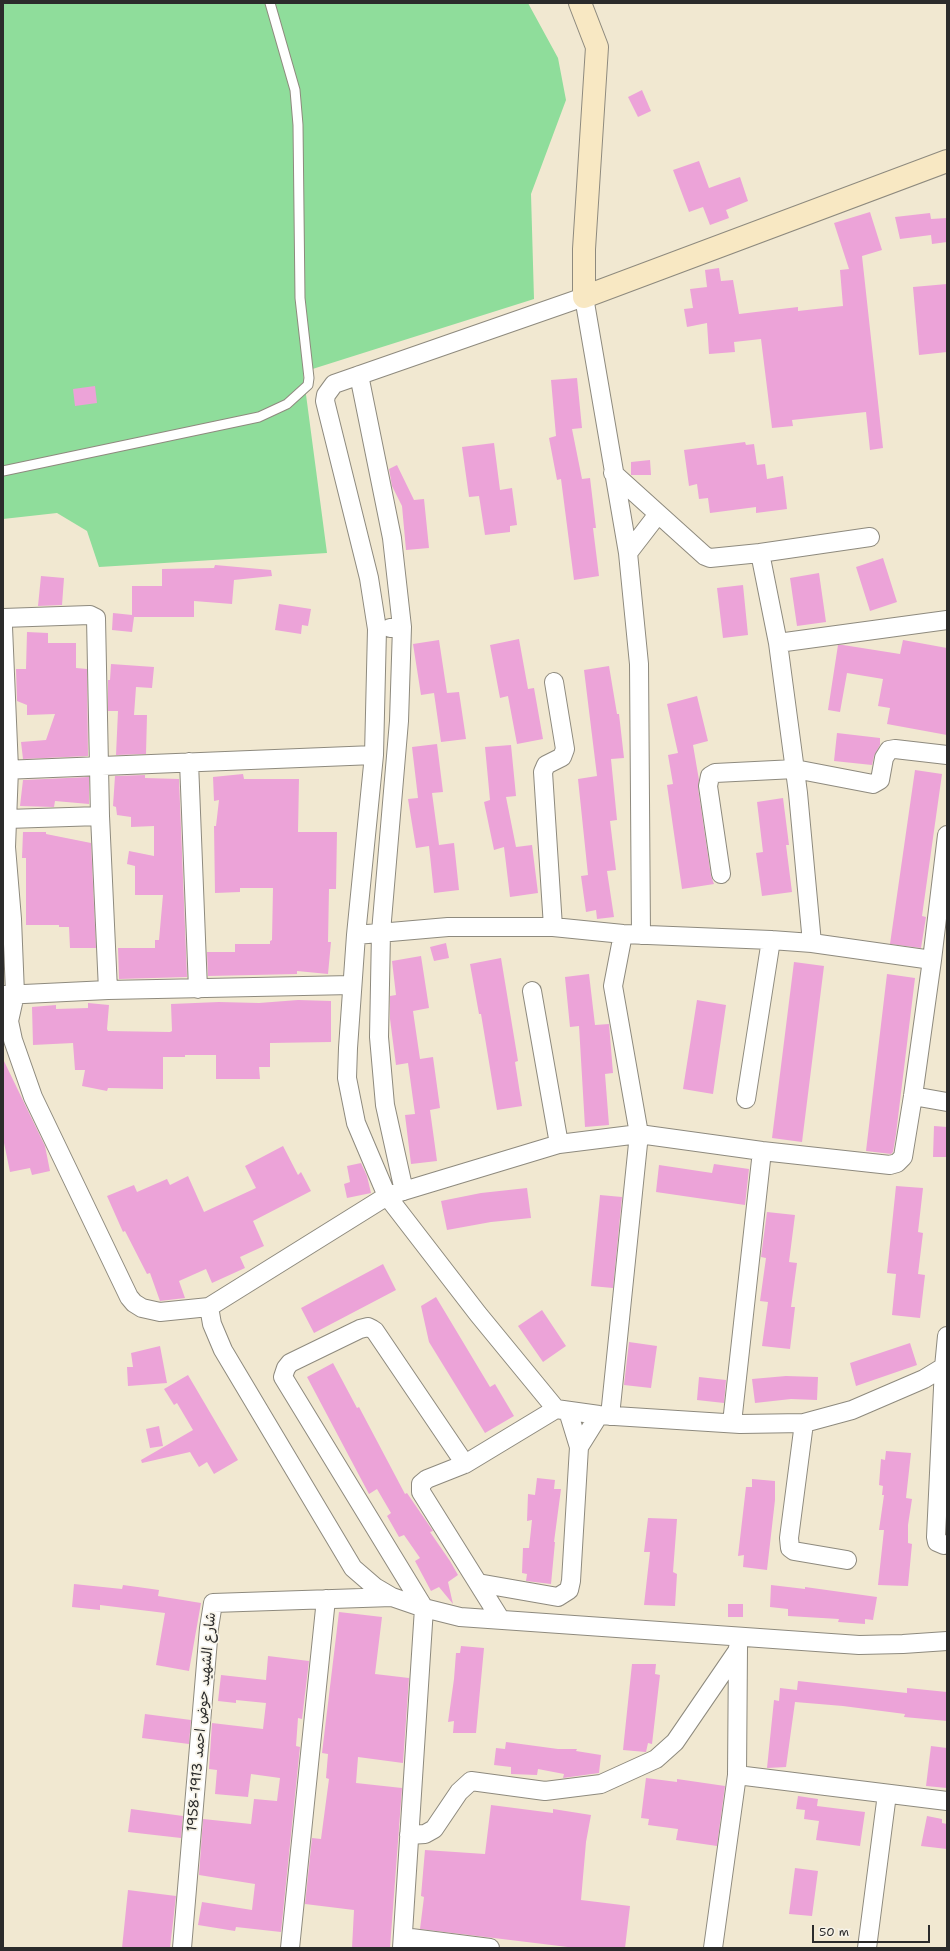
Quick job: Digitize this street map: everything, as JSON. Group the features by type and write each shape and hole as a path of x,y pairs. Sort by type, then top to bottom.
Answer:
{"street":[{"path":"580,3 596,47 584,249 584,297 628,553 639,664 641,935"},
{"path":"478,1583 558,1598 569,1590 571,1582 579,1447 562,1410 478,1314 387,1196 356,1123 350,1099 347,1078 352,985 374,755 377,629 369,578 325,401 329,390 334,384 584,297 947,161"},
{"path":"359,375 392,538 402,627 399,721 381,932 379,1037 385,1105 404,1191"},
{"path":"614,473 705,556 710,558 760,553 870,537"},
{"path":"628,553 658,514"},
{"path":"760,553 778,643 795,769 812,943"},
{"path":"3,618 90,615 96,618 98,766 108,990"},
{"path":"778,643 947,620"},
{"path":"3,627 7,819 4,847 8,920 9,1021 13,1040 33,1097 129,1297 134,1303 142,1308 160,1312 209,1307 387,1196 559,1144 639,1134 762,1151 890,1165 898,1163 902,1158 913,1096 932,960 947,835"},
{"path":"377,629 402,627"},
{"path":"553,927 543,772 546,765 562,757 565,749 554,682"},
{"path":"721,874 708,786 710,776 715,773 795,769 873,784 880,780 884,758 889,750 895,749 947,755"},
{"path":"6,770 374,755"},
{"path":"189,762 198,989"},
{"path":"7,819 100,816"},
{"path":"356,935 448,926 553,927 623,934 812,943 932,960"},
{"path":"579,1447 604,1416 639,1134 613,986 623,934"},
{"path":"746,1100 771,940"},
{"path":"9,995 108,990 352,985"},
{"path":"532,991 559,1144"},
{"path":"913,1096 947,1102"},
{"path":"732,1423 762,1151"},
{"path":"209,1307 212,1324 223,1350 353,1568 375,1587 392,1598 460,1617 738,1643 859,1645 903,1644 947,1640"},
{"path":"465,1464 375,1331 372,1329 368,1327 360,1329 290,1363 286,1368 283,1377 424,1608 402,1943 490,1948"},
{"path":"947,1336 936,1537 937,1542 947,1544"},
{"path":"501,1620 421,1492 421,1484 427,1479 465,1464 562,1410 604,1416 732,1423 804,1423 852,1410 924,1378 945,1366"},
{"path":"804,1423 789,1538 790,1548 794,1552 847,1560"},
{"name":"شارع الشهيد حوض احمد 1913-1958","path":"182,1948 209,1628 213,1603 392,1598"},
{"path":"290,1948 326,1599"},
{"path":"409,1835 425,1834 434,1829 459,1792 471,1781 545,1791 601,1784 656,1759 675,1742 738,1643"},
{"path":"713,1948 737,1775 738,1643"},
{"path":"737,1775 947,1801"},
{"path":"867,1948 887,1794"}],"lane":[{"path":"3,471 259,417 287,404 308,385 309,378 300,298 298,125 295,90 270,3"}],"green space":[{"path":"3,3 528,3 558,58 566,100 531,194 534,299 303,372 327,553 99,567 87,531 57,513 3,519"}],"building":[{"path":"642,90 651,111 638,117 628,97"},
{"path":"699,161 709,188 740,177 748,201 726,210 729,218 710,225 703,207 689,212 673,170"},
{"path":"870,212 882,250 862,256 883,448 870,450 866,412 792,420 793,426 772,428 761,339 734,342 735,352 709,354 707,323 687,327 684,309 693,308 690,289 707,287 705,270 719,268 721,281 733,280 739,314 798,307 798,311 843,306 840,270 849,269 834,223"},
{"path":"930,213 931,219 947,218 947,242 932,244 931,235 900,239 895,217"},
{"path":"947,284 947,352 919,355 913,287"},
{"path":"577,378 582,428 572,429 582,479 590,478 596,528 593,528 599,576 574,580 561,479 557,480 549,438 556,436 551,380"},
{"path":"95,386 97,403 75,406 73,389"},
{"path":"745,442 746,445 754,444 757,465 765,464 767,479 783,476 787,509 756,513 756,507 710,513 708,498 699,499 697,484 689,486 684,450"},
{"path":"494,443 500,490 512,488 517,525 510,526 510,532 485,535 479,496 469,497 462,447"},
{"path":"650,460 651,475 631,475 631,462"},
{"path":"397,465 414,500 424,499 429,548 406,550 402,506 392,486 389,469"},
{"path":"883,558 897,602 870,611 856,567"},
{"path":"215,565 271,570 272,576 234,580 232,604 194,601 194,617 134,617 132,632 112,630 113,613 132,615 132,586 162,586 162,569 214,568"},
{"path":"819,573 826,622 797,626 790,578"},
{"path":"41,576 64,578 62,605 38,606"},
{"path":"743,585 748,635 723,638 717,588"},
{"path":"279,604 311,609 308,626 302,625 301,634 275,630"},
{"path":"27,632 48,633 48,643 76,643 76,668 87,669 88,756 23,759 21,742 46,740 55,714 27,715 27,705 17,701 16,669 26,669"},
{"path":"519,639 528,689 534,688 543,739 517,744 508,696 500,698 490,645"},
{"path":"439,640 447,693 459,692 466,739 441,742 434,693 421,695 413,644"},
{"path":"903,640 947,648 947,735 887,724 890,708 878,706 883,679 847,673 840,712 828,710 838,645 900,654"},
{"path":"111,664 154,667 152,688 136,687 134,715 147,715 146,754 116,755 118,711 108,711 108,680 110,680"},
{"path":"609,666 617,714 619,714 624,758 611,759 617,820 610,821 616,870 607,871 614,917 597,919 596,910 586,912 581,876 588,875 578,779 597,776 584,670"},
{"path":"697,696 708,741 693,745 711,876 714,884 682,889 667,785 673,784 668,755 678,753 667,704"},
{"path":"837,733 880,738 880,745 874,756 872,765 834,761"},
{"path":"437,744 443,792 432,793 439,845 454,843 459,890 434,893 429,846 416,848 408,799 418,798 412,747"},
{"path":"511,745 516,796 506,797 516,847 532,845 538,893 510,897 504,847 494,850 484,802 490,800 485,747"},
{"path":"915,770 942,774 922,916 926,917 921,948 890,944"},
{"path":"243,774 244,779 299,779 298,832 337,832 336,889 329,889 328,942 331,942 328,974 297,971 297,974 208,976 207,952 235,952 235,944 270,944 270,941 272,940 273,888 240,888 240,892 215,893 214,826 216,826 219,800 214,801 213,777"},
{"path":"145,775 145,778 179,779 187,977 119,979 118,948 155,948 155,940 159,940 163,895 135,895 135,866 127,864 129,851 154,856 154,826 131,827 131,817 117,815 116,807 113,806 115,776"},
{"path":"89,777 89,804 55,801 54,807 20,806 23,780"},
{"path":"783,798 789,845 786,845 792,892 762,896 756,853 763,852 757,802"},
{"path":"23,832 46,832 46,834 91,843 96,948 70,948 69,927 59,927 59,925 26,925 26,858 22,858"},
{"path":"446,943 449,958 434,961 430,947"},
{"path":"421,956 429,1008 413,1011 420,1059 433,1057 440,1108 430,1110 437,1161 411,1164 405,1115 415,1114 408,1063 396,1065 390,1019 390,996 396,995 392,961"},
{"path":"501,958 518,1061 515,1062 522,1106 497,1110 481,1014 479,1014 470,964"},
{"path":"794,962 824,966 802,1142 772,1138"},
{"path":"589,974 595,1025 609,1024 613,1073 605,1074 609,1125 585,1127 579,1026 570,1027 565,977"},
{"path":"887,974 915,978 896,1134 893,1152 891,1154 866,1151"},
{"path":"298,1000 331,1001 331,1042 270,1043 270,1067 259,1067 260,1079 216,1079 216,1055 185,1055 185,1057 163,1057 163,1089 108,1088 107,1091 82,1086 85,1070 75,1070 73,1043 33,1045 32,1007 56,1005 56,1009 88,1008 88,1003 109,1005 108,1031 170,1032 172,1031 171,1004 219,1002 259,1003"},
{"path":"697,1000 726,1005 713,1094 683,1089"},
{"path":"3,1059 45,1146 50,1171 32,1175 30,1168 10,1172 3,1138"},
{"path":"934,1126 947,1127 947,1157 933,1157"},
{"path":"283,1146 298,1175 301,1172 311,1191 253,1221 264,1246 240,1257 245,1268 212,1283 206,1269 179,1281 185,1298 160,1301 150,1273 147,1274 125,1231 123,1232 107,1196 134,1185 137,1192 167,1179 170,1185 188,1176 204,1212 256,1188 245,1166"},
{"path":"361,1163 367,1176 371,1193 347,1198 344,1184 350,1182 347,1166"},
{"path":"714,1164 749,1169 745,1205 656,1192 659,1165 712,1173"},
{"path":"896,1186 923,1188 918,1232 923,1233 918,1274 925,1275 920,1318 892,1315 896,1274 887,1273"},
{"path":"527,1188 531,1218 491,1222 447,1230 441,1201 481,1193"},
{"path":"600,1195 622,1197 613,1288 591,1286"},
{"path":"767,1212 795,1215 789,1262 797,1263 791,1307 795,1307 790,1349 762,1346 768,1302 760,1301 766,1258 761,1257"},
{"path":"383,1264 396,1290 314,1333 301,1308"},
{"path":"436,1297 490,1387 495,1384 514,1416 485,1433 429,1342 421,1306"},
{"path":"542,1310 566,1346 543,1362 518,1326"},
{"path":"629,1342 657,1346 651,1388 624,1385"},
{"path":"910,1343 917,1365 856,1386 850,1363"},
{"path":"160,1346 167,1383 128,1386 127,1367 133,1367 131,1353"},
{"path":"333,1363 357,1408 359,1407 405,1494 407,1493 433,1531 430,1532 458,1575 448,1582 453,1604 439,1587 431,1591 415,1561 420,1558 404,1535 399,1537 387,1516 391,1513 377,1489 369,1494 307,1377"},
{"path":"188,1375 238,1460 214,1474 207,1462 199,1467 190,1452 142,1463 141,1460 193,1430 177,1403 174,1405 164,1389"},
{"path":"786,1376 818,1377 817,1400 791,1399 755,1403 752,1379"},
{"path":"699,1377 726,1380 724,1403 697,1400"},
{"path":"159,1426 163,1446 150,1448 146,1429"},
{"path":"886,1451 911,1453 906,1498 912,1499 908,1525 908,1543 912,1544 908,1586 878,1585 884,1530 879,1530 884,1495 882,1495 883,1486 879,1485 881,1459 885,1460"},
{"path":"537,1478 555,1480 554,1489 561,1489 554,1542 551,1584 526,1581 527,1574 522,1573 523,1548 529,1548 532,1520 527,1521 528,1494 535,1495"},
{"path":"752,1479 775,1481 775,1500 767,1570 743,1567 744,1555 738,1556 746,1487 752,1487"},
{"path":"648,1518 677,1519 673,1572 677,1574 675,1606 644,1605 650,1552 644,1552"},
{"path":"74,1584 122,1589 123,1585 159,1590 158,1596 201,1603 189,1671 156,1665 165,1613 100,1605 100,1610 72,1607"},
{"path":"771,1585 805,1589 805,1587 877,1597 873,1620 865,1619 865,1624 838,1622 839,1619 788,1616 788,1609 770,1607"},
{"path":"728,1604 743,1604 743,1617 728,1617"},
{"path":"339,1612 382,1617 375,1674 409,1678 403,1763 358,1757 356,1783 402,1788 390,1948 352,1948 354,1910 305,1904 312,1838 321,1839 329,1779 326,1778 328,1754 322,1753"},
{"path":"461,1646 484,1648 476,1733 453,1733 454,1721 448,1722 456,1653 460,1653"},
{"path":"268,1656 309,1661 302,1719 298,1718 296,1746 300,1747 281,1932 236,1927 235,1931 198,1925 202,1902 252,1910 255,1884 199,1875 203,1819 251,1824 254,1799 277,1801 280,1778 251,1774 248,1797 215,1794 217,1770 209,1769 212,1723 263,1729 266,1703 236,1700 236,1703 218,1701 221,1675 266,1680"},
{"path":"632,1664 656,1664 655,1674 660,1675 652,1744 648,1743 646,1752 623,1750"},
{"path":"798,1681 907,1693 907,1688 947,1692 947,1721 904,1717 905,1714 843,1706 795,1702 786,1767 767,1768 774,1700 779,1701 780,1688 797,1690"},
{"path":"145,1714 191,1720 189,1744 142,1738"},
{"path":"506,1742 558,1749 577,1749 576,1751 601,1755 599,1773 563,1778 564,1774 538,1769 537,1775 511,1774 511,1767 494,1765 496,1748 505,1749"},
{"path":"931,1746 947,1748 947,1788 926,1786"},
{"path":"646,1778 677,1782 677,1779 725,1786 717,1846 676,1840 678,1829 648,1825 649,1819 641,1818"},
{"path":"798,1796 818,1799 817,1806 865,1812 860,1846 816,1840 819,1821 804,1819 805,1810 796,1809"},
{"path":"491,1805 553,1813 553,1809 591,1815 586,1842 581,1900 630,1906 625,1948 576,1948 420,1929 424,1897 421,1896 425,1850 485,1854"},
{"path":"131,1809 183,1816 181,1838 128,1832"},
{"path":"927,1816 942,1819 942,1823 947,1824 947,1849 921,1846"},
{"path":"795,1868 818,1871 812,1916 789,1914"},
{"path":"128,1890 176,1896 170,1948 122,1948"}]}
